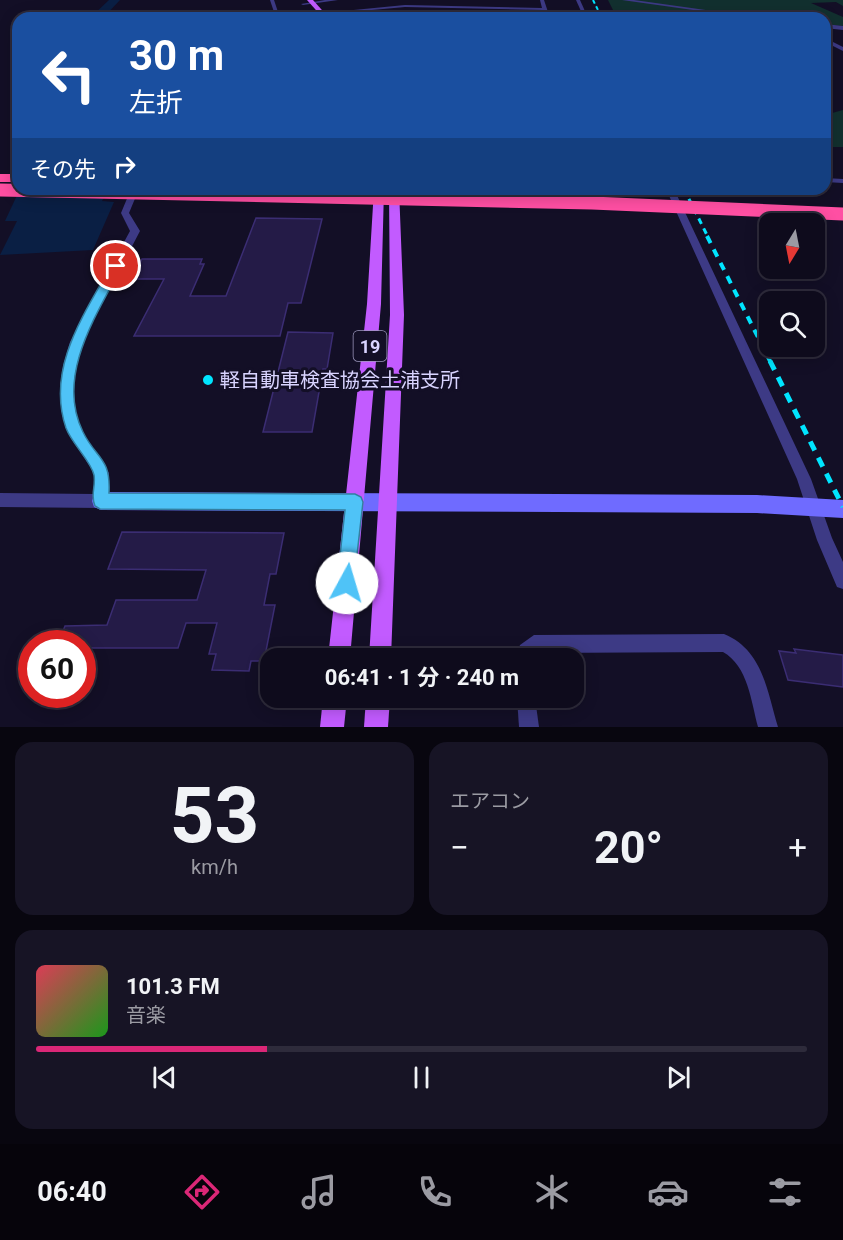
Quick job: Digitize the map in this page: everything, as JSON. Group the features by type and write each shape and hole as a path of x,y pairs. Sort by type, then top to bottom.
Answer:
{"highway":[{"path":"248,195 496,200 843,214"},
{"path":"653,195 843,203"}],"main road":[{"name":"19","path":"340,648 374,304 379,195"},
{"name":"19","path":"381,648 397,315 394,195"},
{"path":"332,727 334,708"},
{"path":"376,727 377,708"}],"street":[{"path":"301,2 336,0"},
{"path":"542,0 545,12"},
{"path":"624,0 715,12"},
{"path":"335,12 437,3 544,9"},
{"path":"376,8 381,12"},
{"path":"100,501 102,473 76,435 69,414 66,390 69,366 76,342 135,231 125,213 132,195"},
{"path":"673,195 804,479 843,581"},
{"path":"0,500 757,504 843,509"},
{"path":"529,648 534,644 724,643 736,647 745,658 768,727"},
{"path":"527,708 529,727"}],"green space":[{"path":"608,0 843,0 843,6 836,2 811,3 843,17 843,26 831,25 831,12 614,12"},
{"path":"843,110 843,147 831,147 831,113"}],"water":[{"path":"17,195 106,195 102,201 114,202 93,250 0,255 17,221 5,221"}],"building":[{"path":"256,218 322,219 301,303 288,303 280,336 134,336 164,279 131,279 142,259 202,259 200,264 204,264 190,296 226,296"},
{"path":"288,332 333,333 327,369 323,369 312,432 263,432"},
{"path":"122,532 284,533 276,574 270,574 264,605 275,605 267,648 260,648 260,661 251,661 249,671 212,670 216,654 209,654 217,623 186,623 178,648 96,648 96,630 63,630 65,626 107,625 116,600 197,600 206,570 108,569"},
{"path":"794,649 843,655 843,687 788,680 779,651 796,653"}],"waterway":[{"path":"102,12 115,0"}],"railway":[{"path":"593,0 599,12"},
{"path":"687,195 708,237"},
{"path":"707,236 771,363"},
{"path":"771,363 843,507"}],"place":[{"name":"軽自動車検査協会土浦支所","path":"208,380"}],"route":[{"path":"116,266 76,342 69,366 66,390 69,414 76,435 102,473 100,501 355,502 347,583"}]}
